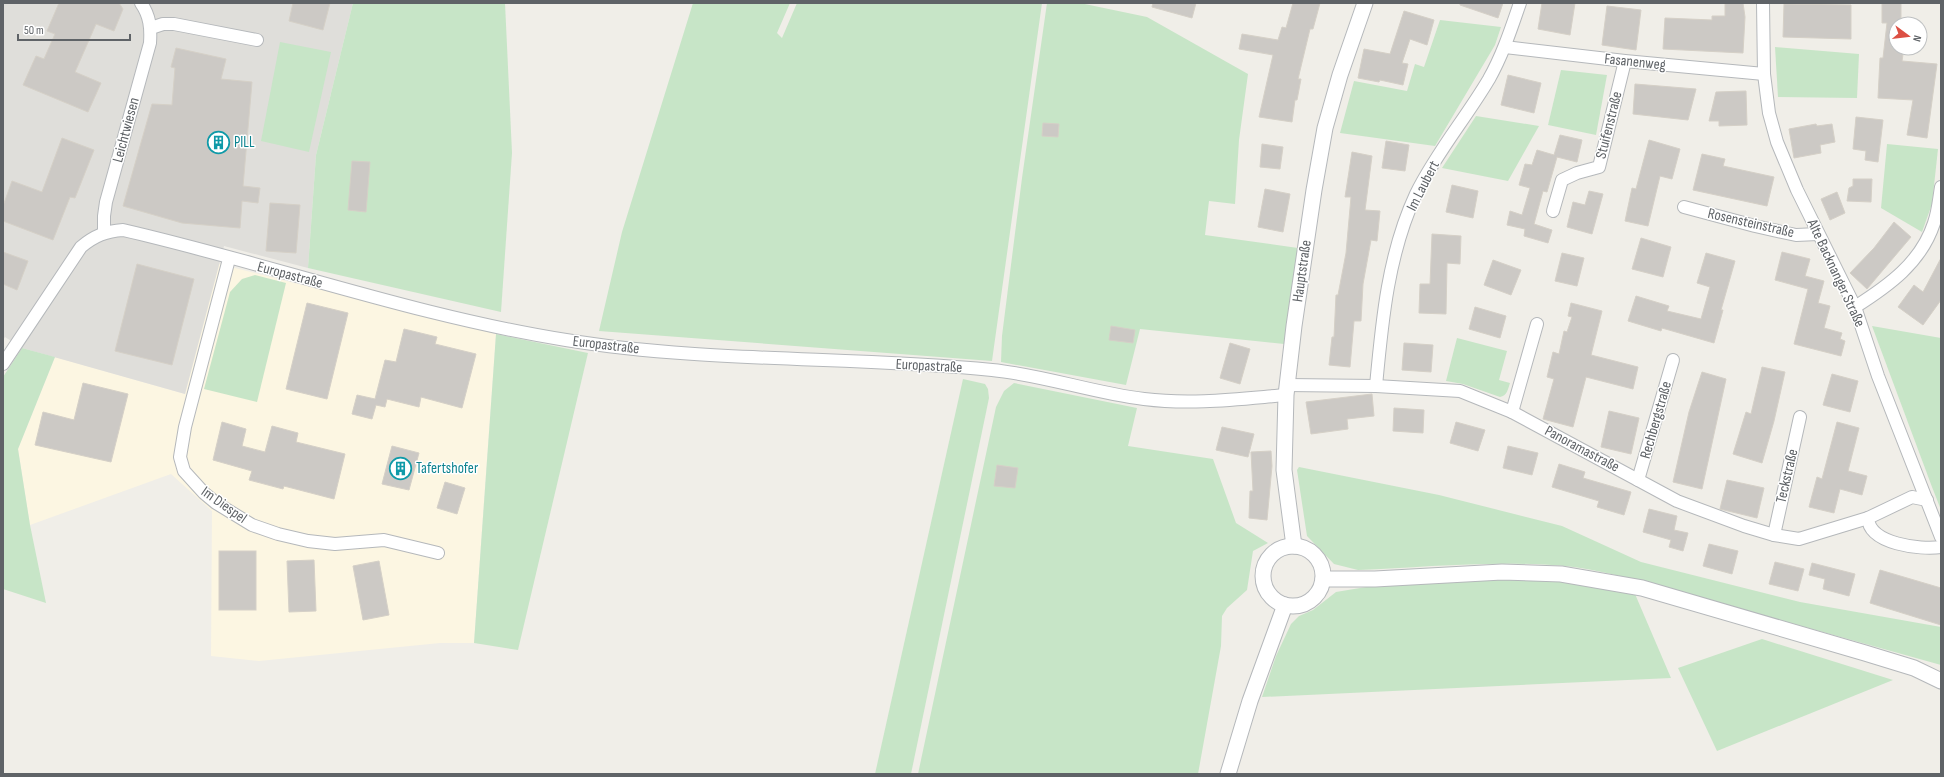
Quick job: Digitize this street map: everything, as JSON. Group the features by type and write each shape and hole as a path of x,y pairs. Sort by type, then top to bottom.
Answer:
{"street":[{"name":"Leichtwiesen","path":"104,232 106,202 150,43 151,28 145,9 141,3"},
{"name":"Hauptstraße","path":"1294,546 1284,470 1286,390 1314,190 1326,128 1340,75 1365,3"},
{"name":"Im Laubert","path":"1376,386 1386,293 1395,250 1416,194 1447,140 1488,79 1506,47 1520,3"},
{"name":"Alte Backnanger Straße","path":"1763,3 1764,74 1769,113 1777,142 1797,190 1855,307 1878,376 1941,537"},
{"path":"151,28 163,24 174,24 257,40"},
{"name":"Fasanenweg","path":"1506,47 1624,61 1764,74"},
{"name":"Stuifenstraße","path":"1554,211 1562,180 1577,173 1599,167 1624,61"},
{"path":"1855,307 1887,286 1911,264 1924,244 1934,223 1941,187"},
{"name":"Rosensteinstraße","path":"1684,207 1755,226 1796,235 1818,234"},
{"name":"Europastraße","path":"3,364 74,256 88,240 104,232 122,230 471,321 558,339 610,346 709,354 996,370 1133,398 1170,402 1201,403 1286,390"},
{"name":"Im Diespel","path":"229,259 185,427 180,457 184,472 200,490 216,503 252,524 278,534 308,541 335,544 384,540 438,553"},
{"path":"1512,412 1537,324"},
{"name":"Rechbergstraße","path":"1638,480 1673,360"},
{"name":"Panoramastraße","path":"1286,390 1376,386 1460,391 1512,412 1676,501 1744,526 1774,535 1799,539 1868,518 1912,497 1927,500"},
{"name":"Teckstraße","path":"1774,535 1800,417"},
{"path":"1868,518 1868,526 1873,532 1888,540 1929,549 1941,547"},
{"path":"1294,546 1306,548 1315,556 1322,567 1323,579 1319,591 1310,601 1298,606 1285,605 1275,600 1268,593 1264,583 1264,570 1270,557 1280,549 1294,546"},
{"path":"1323,579 1375,579 1502,572 1561,574 1649,590 1914,668 1941,681"},
{"path":"1228,774 1250,701 1285,605"}],"shaded area":[{"path":"3,3 353,3 316,155 308,268 224,246 185,394 22,348 5,337 3,340"},
{"path":"219,264 496,334 474,643 440,643 259,661 211,656 212,511 171,474 30,525 18,449 55,357 185,394"}],"green space":[{"path":"353,3 505,3 512,153 501,312 308,268 316,155"},
{"path":"693,3 790,3 777,33 782,38 797,3 1042,3 992,361 599,331 622,232"},
{"path":"1047,3 1080,3 1147,17 1248,74 1239,140 1235,204 1209,201 1205,235 1298,248 1284,344 1140,329 1126,385 1001,362 1002,336 1022,178"},
{"path":"1440,20 1501,27 1495,45 1435,146 1340,133 1354,81 1407,91 1415,64 1424,67"},
{"path":"280,42 331,52 309,152 261,141"},
{"path":"1775,47 1859,54 1857,98 1778,97"},
{"path":"1561,70 1607,75 1596,135 1548,125"},
{"path":"1476,116 1539,126 1508,181 1442,168"},
{"path":"1887,144 1938,149 1932,204 1922,232 1881,208"},
{"path":"255,275 286,283 257,402 204,389 230,292 242,279"},
{"path":"1872,326 1941,338 1941,510 1932,487"},
{"path":"496,334 588,353 518,650 474,643"},
{"path":"1457,338 1507,351 1499,380 1510,383 1507,392 1504,395 1500,397 1463,384 1446,381"},
{"path":"22,348 55,357 18,449 30,525 46,603 3,589 3,377"},
{"path":"963,379 985,384 988,389 989,398 911,774 875,774"},
{"path":"1014,383 1137,408 1128,446 1213,459 1236,523 1268,543 1253,551 1247,590 1227,608 1222,616 1221,646 1198,774 918,774 996,407 1004,391"},
{"path":"1299,467 1439,495 1562,526 1641,562 1800,602 1941,627 1941,665 1633,579 1582,568 1539,564 1487,564 1358,570 1334,564 1307,536 1297,470"},
{"path":"1513,579 1556,579 1635,594 1671,678 1262,697 1276,656 1291,624 1299,616 1313,610 1336,592 1372,586"},
{"path":"1762,639 1893,680 1717,751 1678,668"}],"building":[{"path":"59,3 119,3 123,9 114,31 96,24 75,72 101,83 88,112 23,85 36,56 44,59 55,34 47,31"},
{"path":"293,3 330,3 323,30 289,21"},
{"path":"1153,3 1196,3 1192,18 1152,7"},
{"path":"1293,3 1320,3 1313,29 1310,29 1298,79 1301,79 1297,100 1295,100 1292,122 1259,117 1273,55 1239,49 1242,34 1278,40 1282,27 1286,28"},
{"path":"1460,3 1503,3 1498,18 1460,5"},
{"path":"1542,3 1575,3 1570,35 1538,29"},
{"path":"1725,3 1743,3 1745,17 1743,53 1663,49 1665,18 1712,20 1712,16 1725,16"},
{"path":"1882,3 1901,3 1901,16 1888,16 1888,56 1903,56 1902,61 1937,64 1927,138 1907,135 1913,100 1878,98 1880,58 1883,58 1887,23 1882,23"},
{"path":"1784,4 1851,5 1851,39 1783,37"},
{"path":"1607,6 1641,10 1636,50 1602,45"},
{"path":"1404,11 1434,20 1427,45 1410,39 1402,63 1408,64 1403,85 1380,80 1379,82 1358,78 1364,49 1390,54"},
{"path":"176,48 226,59 221,79 252,82 243,186 260,188 258,203 242,201 240,228 182,223 123,206 152,104 172,105 175,68 171,67"},
{"path":"1508,75 1541,83 1534,113 1501,105"},
{"path":"1635,84 1696,89 1688,120 1633,114"},
{"path":"1746,91 1747,125 1719,126 1719,121 1709,121 1716,92"},
{"path":"1856,117 1883,120 1878,162 1865,160 1866,151 1853,149"},
{"path":"1043,123 1059,124 1058,137 1042,136"},
{"path":"1816,124 1817,126 1832,124 1835,142 1820,145 1821,153 1794,158 1789,129"},
{"path":"1560,135 1582,140 1577,162 1557,157 1547,192 1543,191 1534,224 1552,230 1548,243 1524,236 1525,229 1507,225 1510,211 1522,215 1530,188 1519,185 1525,164 1532,165 1537,150 1554,155"},
{"path":"62,138 94,150 75,198 70,197 53,240 3,221 3,206 12,181 42,192"},
{"path":"1649,140 1680,149 1672,179 1660,176 1648,226 1625,221 1632,188 1636,189"},
{"path":"1386,141 1409,145 1405,171 1382,168"},
{"path":"1262,144 1283,147 1280,169 1260,167"},
{"path":"1352,152 1372,156 1365,210 1380,211 1377,241 1371,240 1363,284 1361,321 1354,321 1350,367 1329,365 1332,337 1334,337 1336,295 1338,295 1346,253 1351,197 1345,197"},
{"path":"1702,154 1725,159 1723,166 1774,177 1767,206 1693,190"},
{"path":"352,161 370,162 366,212 348,210"},
{"path":"1853,179 1872,179 1871,202 1847,201 1849,188 1853,186"},
{"path":"1452,185 1478,191 1473,218 1446,212"},
{"path":"1265,189 1290,194 1283,232 1258,227"},
{"path":"1589,191 1603,194 1592,234 1567,227 1573,202 1585,205"},
{"path":"1837,192 1845,213 1830,220 1821,199"},
{"path":"270,203 300,205 296,253 266,251"},
{"path":"1894,222 1911,237 1867,289 1850,273 1874,248"},
{"path":"1432,234 1461,236 1460,264 1447,263 1446,314 1419,313 1420,284 1430,284"},
{"path":"1641,238 1671,247 1663,277 1632,269"},
{"path":"3,252 28,261 17,290 3,284"},
{"path":"1782,252 1810,259 1805,276 1824,281 1818,303 1830,306 1824,328 1842,333 1840,339 1845,341 1841,356 1794,344 1808,289 1775,280"},
{"path":"1562,253 1584,258 1577,286 1555,281"},
{"path":"1706,253 1735,261 1721,310 1723,310 1714,343 1662,328 1661,331 1628,321 1636,296 1669,306 1667,311 1701,319 1710,287 1697,283"},
{"path":"1941,258 1941,300 1923,325 1898,307 1914,285 1923,292"},
{"path":"1493,260 1521,270 1511,295 1484,285"},
{"path":"137,264 194,279 172,365 115,351"},
{"path":"307,303 348,313 327,399 286,389"},
{"path":"1571,303 1602,311 1591,355 1638,367 1633,389 1586,377 1573,427 1543,419 1554,379 1547,377 1553,352 1559,354 1564,331 1567,332 1572,317 1568,316"},
{"path":"1475,307 1506,316 1500,338 1469,329"},
{"path":"1111,326 1135,330 1133,343 1109,340"},
{"path":"404,329 437,337 435,344 476,354 462,408 421,397 419,407 387,399 385,407 376,405 372,419 352,414 357,395 375,399 385,360 396,362"},
{"path":"1230,343 1250,349 1240,384 1220,378"},
{"path":"1404,343 1433,345 1431,372 1402,370"},
{"path":"1762,367 1785,372 1774,421 1762,463 1733,454 1746,412 1751,414"},
{"path":"1702,372 1726,379 1702,489 1673,482 1689,412"},
{"path":"1832,374 1858,381 1850,412 1823,405"},
{"path":"83,383 128,394 111,462 35,445 43,412 74,420"},
{"path":"1372,394 1374,416 1347,419 1348,429 1311,434 1306,402"},
{"path":"1394,408 1424,410 1423,433 1393,431"},
{"path":"1609,411 1639,418 1631,454 1601,447"},
{"path":"222,422 246,429 242,446 265,452 272,426 298,433 296,442 345,454 334,499 284,486 283,489 249,480 252,471 213,460"},
{"path":"1456,422 1485,430 1478,451 1450,443"},
{"path":"1837,422 1859,428 1848,471 1867,476 1862,495 1840,489 1834,513 1809,507 1817,477 1822,479"},
{"path":"1222,427 1254,434 1248,457 1216,450"},
{"name":"Tafertshofer","path":"392,446 419,453 409,490 382,484"},
{"path":"1508,446 1538,453 1532,475 1503,468"},
{"path":"1271,451 1272,466 1267,520 1249,518 1250,491 1253,491 1251,452"},
{"path":"1559,464 1585,472 1583,478 1631,492 1624,515 1597,507 1599,501 1552,487"},
{"path":"997,465 1018,468 1015,488 994,486"},
{"path":"1727,480 1764,488 1757,518 1720,509"},
{"path":"445,482 465,488 457,514 437,508"},
{"path":"1649,509 1677,516 1674,530 1688,533 1683,551 1669,547 1671,540 1643,532"},
{"path":"1709,544 1738,551 1732,574 1703,566"},
{"path":"219,551 256,551 256,610 219,610"},
{"path":"314,560 316,611 289,612 287,561"},
{"path":"379,561 389,615 363,620 353,566"},
{"path":"1775,562 1804,569 1798,591 1769,584"},
{"path":"1812,563 1855,574 1849,596 1823,589 1825,579 1809,575"},
{"path":"1880,570 1941,588 1941,625 1870,603"}],"place":[{"name":"PILL","path":"219,142"},
{"name":"Tafertshofer","path":"400,468"}]}
